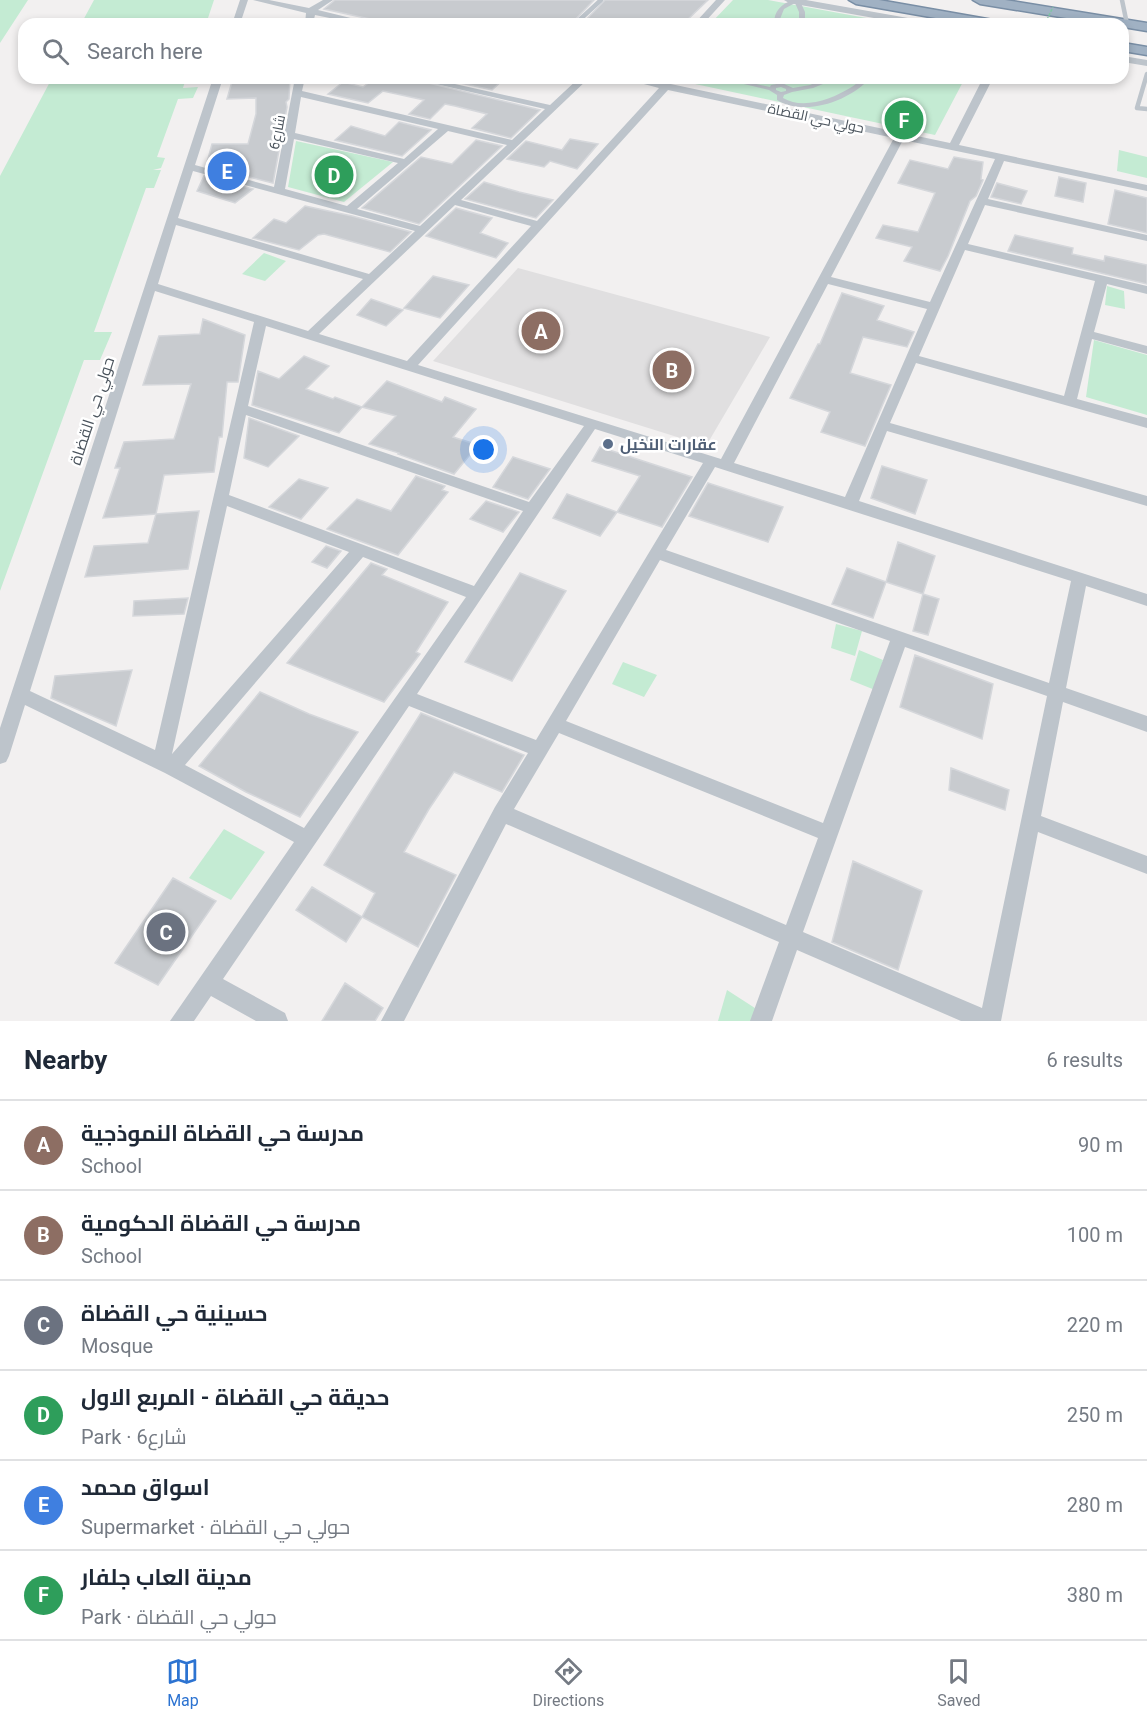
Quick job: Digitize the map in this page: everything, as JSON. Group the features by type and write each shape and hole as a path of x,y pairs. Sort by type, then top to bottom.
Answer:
{"highway":[{"path":"855,0 958,18"},
{"path":"980,0 1093,18"},
{"path":"1129,24 1147,27"},
{"path":"1129,51 1145,61"}],"street":[{"path":"238,18 244,0"},
{"path":"257,0 343,18"},
{"path":"310,18 311,11 329,0"},
{"path":"704,18 721,0"},
{"path":"794,0 802,12 802,18"},
{"path":"779,18 777,13 783,6 794,0 892,18"},
{"path":"1129,60 1145,61"},
{"name":"حولي حي القضاة","path":"0,756 216,84"},
{"name":"شارع6","path":"279,191 299,84"},
{"path":"442,84 552,108"},
{"path":"310,336 578,84"},
{"name":"حولي حي القضاة","path":"659,84 1147,188"},
{"path":"775,84 790,90"},
{"path":"775,84 781,94 779,99 795,105 814,103 844,95 861,84"},
{"path":"781,94 818,84"},
{"path":"953,147 985,84"},
{"path":"410,367 666,86"},
{"path":"298,93 514,144"},
{"path":"349,210 447,127"},
{"path":"291,135 405,162"},
{"path":"392,1021 502,813 656,553 718,463 824,279 900,136"},
{"path":"850,504 882,424 1001,157"},
{"path":"189,167 423,230"},
{"path":"453,201 539,225"},
{"path":"981,201 1147,238"},
{"path":"172,220 371,278"},
{"path":"961,246 1147,290"},
{"path":"824,279 934,307"},
{"path":"1069,402 1102,279"},
{"path":"151,286 850,504 1147,600"},
{"path":"166,765 221,498 261,320"},
{"path":"1087,334 1147,351"},
{"path":"911,358 1147,423"},
{"path":"241,408 532,509"},
{"path":"182,1021 592,424"},
{"path":"882,424 1147,501"},
{"path":"221,498 477,594"},
{"path":"166,765 360,550"},
{"path":"656,553 1147,724"},
{"path":"502,813 988,1021 1079,579"},
{"path":"761,1021 900,638"},
{"path":"20,694 166,765 306,839"},
{"path":"406,697 540,750"},
{"path":"555,724 829,834"},
{"path":"1031,821 1147,865"},
{"path":"208,982 277,1021"}],"lane":[{"path":"582,18 601,0"},
{"path":"1122,0 1126,18"},
{"path":"1145,61 1137,108 1147,110"}],"path":[{"path":"1048,18 1053,7"}],"shaded area":[{"path":"518,268 770,337 706,446 433,361"}],"green space":[{"path":"0,0 28,0 0,43"},
{"path":"94,0 214,0 208,18 84,18"},
{"path":"733,0 768,0 866,18 716,18"},
{"path":"49,84 184,84 183,88 198,87 193,98 178,99 157,157 165,158 161,168 153,170 161,170 154,188 146,188 94,332 112,332 100,360 84,360 0,591 0,176"},
{"path":"695,84 962,84 935,135"},
{"path":"296,141 393,162 344,202 288,187"},
{"path":"1119,150 1147,157 1147,178 1117,171"},
{"path":"264,253 286,261 265,281 242,274"},
{"path":"1107,286 1124,291 1125,309 1105,305"},
{"path":"1094,340 1147,355 1147,415 1086,397"},
{"path":"836,624 862,631 855,656 831,648"},
{"path":"859,650 883,660 875,690 850,680"},
{"path":"623,662 657,675 644,697 612,684"},
{"path":"224,829 265,852 231,900 189,878"},
{"path":"727,990 758,1010 755,1021 718,1021"}],"building":[{"path":"335,0 594,0 577,18 365,18 324,9"},
{"path":"605,0 708,0 689,18 588,18"},
{"path":"231,84 290,84 273,183 206,166 212,144 248,144 256,114 256,98 227,99"},
{"path":"340,84 363,87 367,84 433,84 540,110 511,138 472,128 487,114 455,106 445,104 430,119 409,114 424,100 383,91 368,103 328,94"},
{"path":"465,84 498,84 492,90"},
{"path":"399,122 431,130 402,156 335,140 351,126 385,136"},
{"path":"570,139 598,144 577,169 550,161 544,167 507,159 526,141 562,150"},
{"path":"476,140 502,146 419,224 362,208 421,157 452,164"},
{"path":"954,157 983,162 981,179 983,180 976,196 970,201 948,256 940,271 904,261 912,247 876,238 883,225 918,232 935,193 898,183 910,160 948,169"},
{"path":"204,176 253,189 235,203 197,191"},
{"path":"1059,177 1086,183 1083,202 1055,196"},
{"path":"484,182 553,200 536,218 465,199"},
{"path":"997,183 1027,191 1021,204 991,197"},
{"path":"1115,190 1147,198 1147,233 1108,224"},
{"path":"305,206 411,232 390,252 324,234 318,235 299,250 253,238 274,219 286,223"},
{"path":"456,208 492,218 480,233 508,243 496,258 426,236"},
{"path":"1015,235 1073,248 1072,254 1104,261 1105,256 1147,265 1147,284 1008,251"},
{"path":"433,276 469,285 440,318 404,308"},
{"path":"842,293 884,306 877,320 914,332 907,347 863,337 850,373 891,385 865,446 821,432 830,412 790,398 820,344"},
{"path":"371,299 403,310 386,326 357,315"},
{"path":"203,319 245,335 238,382 227,382 222,437 219,437 214,472 164,475 156,514 103,518 120,468 115,468 124,442 174,439 176,433 191,384 143,385 159,336 200,334"},
{"path":"304,356 329,366 306,389 362,407 339,433 252,405 258,371 279,379"},
{"path":"387,381 442,402 445,397 476,409 453,437 478,445 454,474 369,444 396,416 362,407"},
{"path":"249,418 299,436 268,467 244,458"},
{"path":"600,447 692,477 662,527 617,512 640,476 592,461"},
{"path":"513,457 550,469 528,499 493,487"},
{"path":"882,466 927,480 915,514 871,498"},
{"path":"416,476 445,486 442,490 448,492 398,555 327,529 357,499 391,511"},
{"path":"299,479 328,488 301,519 269,507"},
{"path":"708,483 783,507 768,542 689,516"},
{"path":"567,494 617,512 600,536 553,518"},
{"path":"486,501 519,512 503,532 470,519"},
{"path":"199,511 188,569 85,577 94,546 148,543 156,514"},
{"path":"898,542 935,556 923,594 886,582"},
{"path":"326,546 341,551 327,568 312,562"},
{"path":"371,563 387,569 382,575 448,602 416,652 420,654 384,702 287,663"},
{"path":"847,568 886,582 873,618 832,604"},
{"path":"520,573 566,591 512,681 465,662"},
{"path":"923,594 939,599 928,635 913,631"},
{"path":"188,598 184,614 133,616 134,601"},
{"path":"915,655 993,684 982,739 900,707"},
{"path":"132,670 116,726 51,698 55,676"},
{"path":"260,692 309,714 358,732 300,817 246,792 199,766"},
{"path":"421,713 524,755 502,792 454,772 404,852 456,875 418,947 362,917 375,893 324,865"},
{"path":"951,768 1009,790 1005,810 949,790"},
{"path":"853,861 922,891 898,970 832,942"},
{"path":"173,878 216,901 158,985 115,963"},
{"path":"312,887 362,917 346,942 296,910"},
{"path":"345,983 383,1008 375,1021 322,1021"}],"place":[{"name":"مدينة العاب جلفار","path":"904,120"},
{"name":"اسواق محمد","path":"227,171"},
{"name":"حديقة حي القضاة - المربع الاول","path":"334,175"},
{"name":"مدرسة حي القضاة النموذجية","path":"541,331"},
{"name":"مدرسة حي القضاة الحكومية","path":"672,370"},
{"name":"عقارات النخيل","path":"608,444"},
{"name":"حسينية حي القضاة","path":"166,932"}]}
